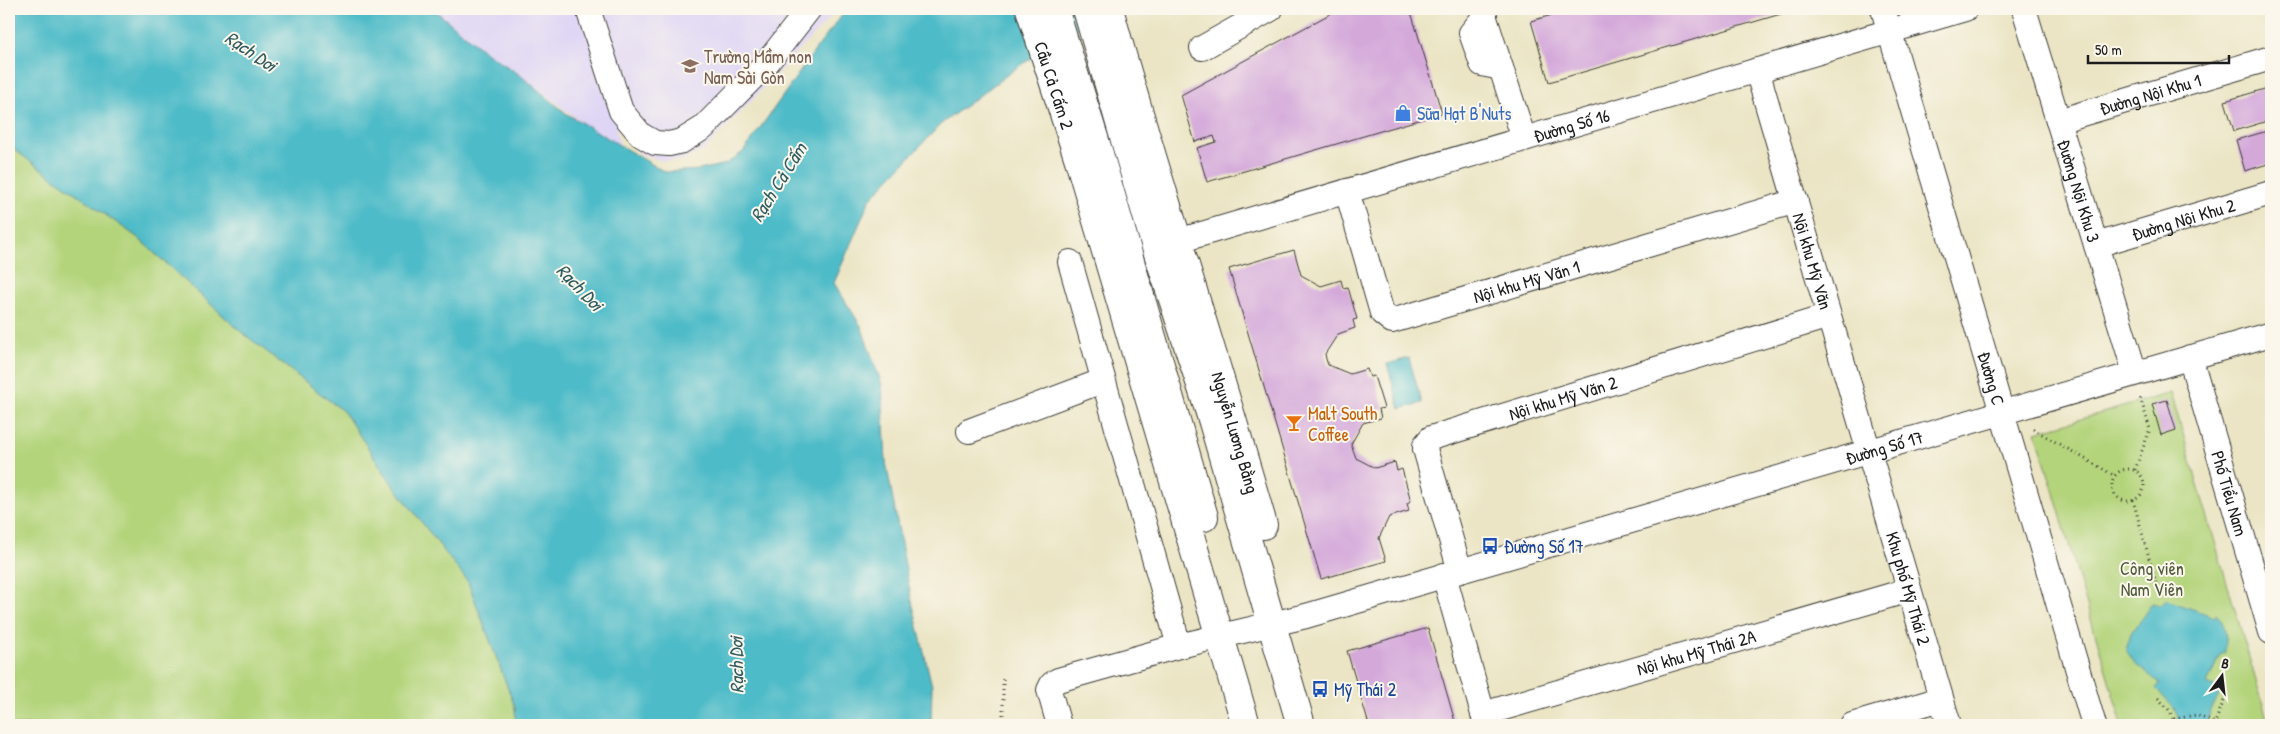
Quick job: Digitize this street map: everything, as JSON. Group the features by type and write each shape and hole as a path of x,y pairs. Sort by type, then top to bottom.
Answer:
{"main road":[{"name":"Cầu Cả Cấm 2","path":"1030,9 1089,157"},
{"name":"Cầu Cả Cấm 2","path":"1054,9 1089,157"},
{"path":"1087,9 1136,144"},
{"path":"1110,9 1136,144"},
{"name":"Nguyễn Lương Bằng","path":"1136,144 1167,244 1213,422 1281,622 1321,725"},
{"path":"1089,157 1228,634 1246,725"},
{"name":"Nguyễn Lương Bằng","path":"1281,622 1302,725"},
{"path":"1228,634 1265,725"}],"street":[{"path":"588,9 621,111 641,135 655,143 669,144 682,141 703,128 766,64 810,9"},
{"path":"1202,48 1271,9"},
{"name":"Đường Số 16","path":"1167,244 1757,70 1887,20 1965,9"},
{"name":"Đường Nội Khu 3","path":"2024,9 2136,373"},
{"path":"1483,12 1524,139"},
{"name":"Đường C","path":"1887,20 2094,725"},
{"name":"Đường Nội Khu 1","path":"2058,121 2271,58"},
{"name":"Nội khu Mỹ Văn","path":"1757,70 1868,451"},
{"name":"Nội khu Mỹ Văn 1","path":"1346,192 1382,313 1392,321 1796,201"},
{"name":"Đường Nội Khu 2","path":"2096,245 2271,193"},
{"path":"1070,262 1102,381 1179,646"},
{"name":"Nội khu Mỹ Văn 2","path":"1452,573 1425,450 1425,445 1431,438 1829,316"},
{"name":"Đường Số 17","path":"1059,725 1050,693 1050,687 1055,682 1179,646 1281,622 2271,334"},
{"name":"Phố Tiểu Nam","path":"2190,357 2271,632"},
{"path":"969,431 1102,381"},
{"name":"Khu phố Mỹ Thái 2","path":"1868,451 1949,725"},
{"path":"1452,573 1485,720"},
{"name":"Nội khu Mỹ Thái 2A","path":"1485,720 1909,590"},
{"path":"1852,725 1941,698"}],"path":[{"path":"2135,471 2150,429 2140,397"},
{"path":"2033,429 2115,476"},
{"path":"2123,470 2135,471 2143,479 2144,488 2140,496 2126,501 2117,496 2112,486 2115,476 2123,470"},
{"path":"2133,500 2160,594"},
{"path":"1003,678 1003,725"},
{"path":"2214,724 2226,693"},
{"path":"2158,698 2174,719 2175,725"},
{"path":"2174,719 2189,715 2207,718 2214,724 2220,725"}],"shaded area":[{"name":"Trường Mầm non Nam Sài Gòn","path":"433,9 838,9 704,150 683,160 663,161 641,154 623,137 614,125 620,145 590,129 520,75 487,53"}],"green space":[{"path":"9,146 137,237 239,330 344,412 393,485 468,582 515,707 516,725 9,725"},
{"name":"Công viên Nam Viên","path":"2171,393 2269,725 2122,725 2036,432"}],"water":[{"path":"9,9 433,9 487,53 520,75 567,114 665,172 699,170 726,164 743,152 816,49 847,9 1109,9 1015,69 941,124 870,199 834,283 861,326 882,385 886,462 911,597 932,686 931,725 516,725 515,707 468,582 393,485 344,412 239,330 137,237 9,146"},
{"path":"1409,358 1422,403 1400,409 1387,364"},
{"path":"2167,600 2215,617 2216,614 2224,627 2226,643 2224,653 2221,653 2207,684 2221,690 2210,713 2207,725 2181,725 2174,708 2156,689 2160,683 2136,665 2126,650 2131,634 2152,603 2161,605"}],"building":[{"path":"1339,9 1410,9 1442,113 1207,182 1197,148 1216,142 1214,136 1195,142 1181,95"},
{"path":"1573,9 1798,9 1549,82 1531,21"},
{"path":"2271,87 2271,120 2234,131 2225,101"},
{"path":"2271,130 2271,163 2245,171 2236,140"},
{"path":"1294,250 1301,275 1321,286 1341,280 1343,288 1348,287 1357,319 1353,320 1355,328 1338,334 1325,354 1326,359 1328,365 1350,374 1367,369 1370,377 1374,376 1384,408 1379,409 1381,418 1363,423 1351,444 1356,458 1375,468 1395,462 1397,471 1402,469 1411,501 1407,503 1409,511 1389,517 1379,538 1386,561 1321,579 1229,269"},
{"path":"2167,400 2176,430 2161,435 2152,404"},
{"path":"1428,628 1456,725 1369,725 1347,651"}],"place":[{"name":"Trường Mầm non Nam Sài Gòn","path":"690,66"},
{"name":"Sữa Hạt B'Nuts","path":"1403,113"},
{"name":"Malt South Coffee","path":"1294,423"},
{"name":"Đường Số 17","path":"1490,546"},
{"name":"Mỹ Thái 2","path":"1320,689"}],"water label":[{"name":"Rạch Dơi","path":"251,51"},
{"name":"Rạch Cả Cấm","path":"778,182"},
{"name":"Rạch Dơi","path":"580,287"},
{"name":"Rạch Dơi","path":"736,665"}]}
